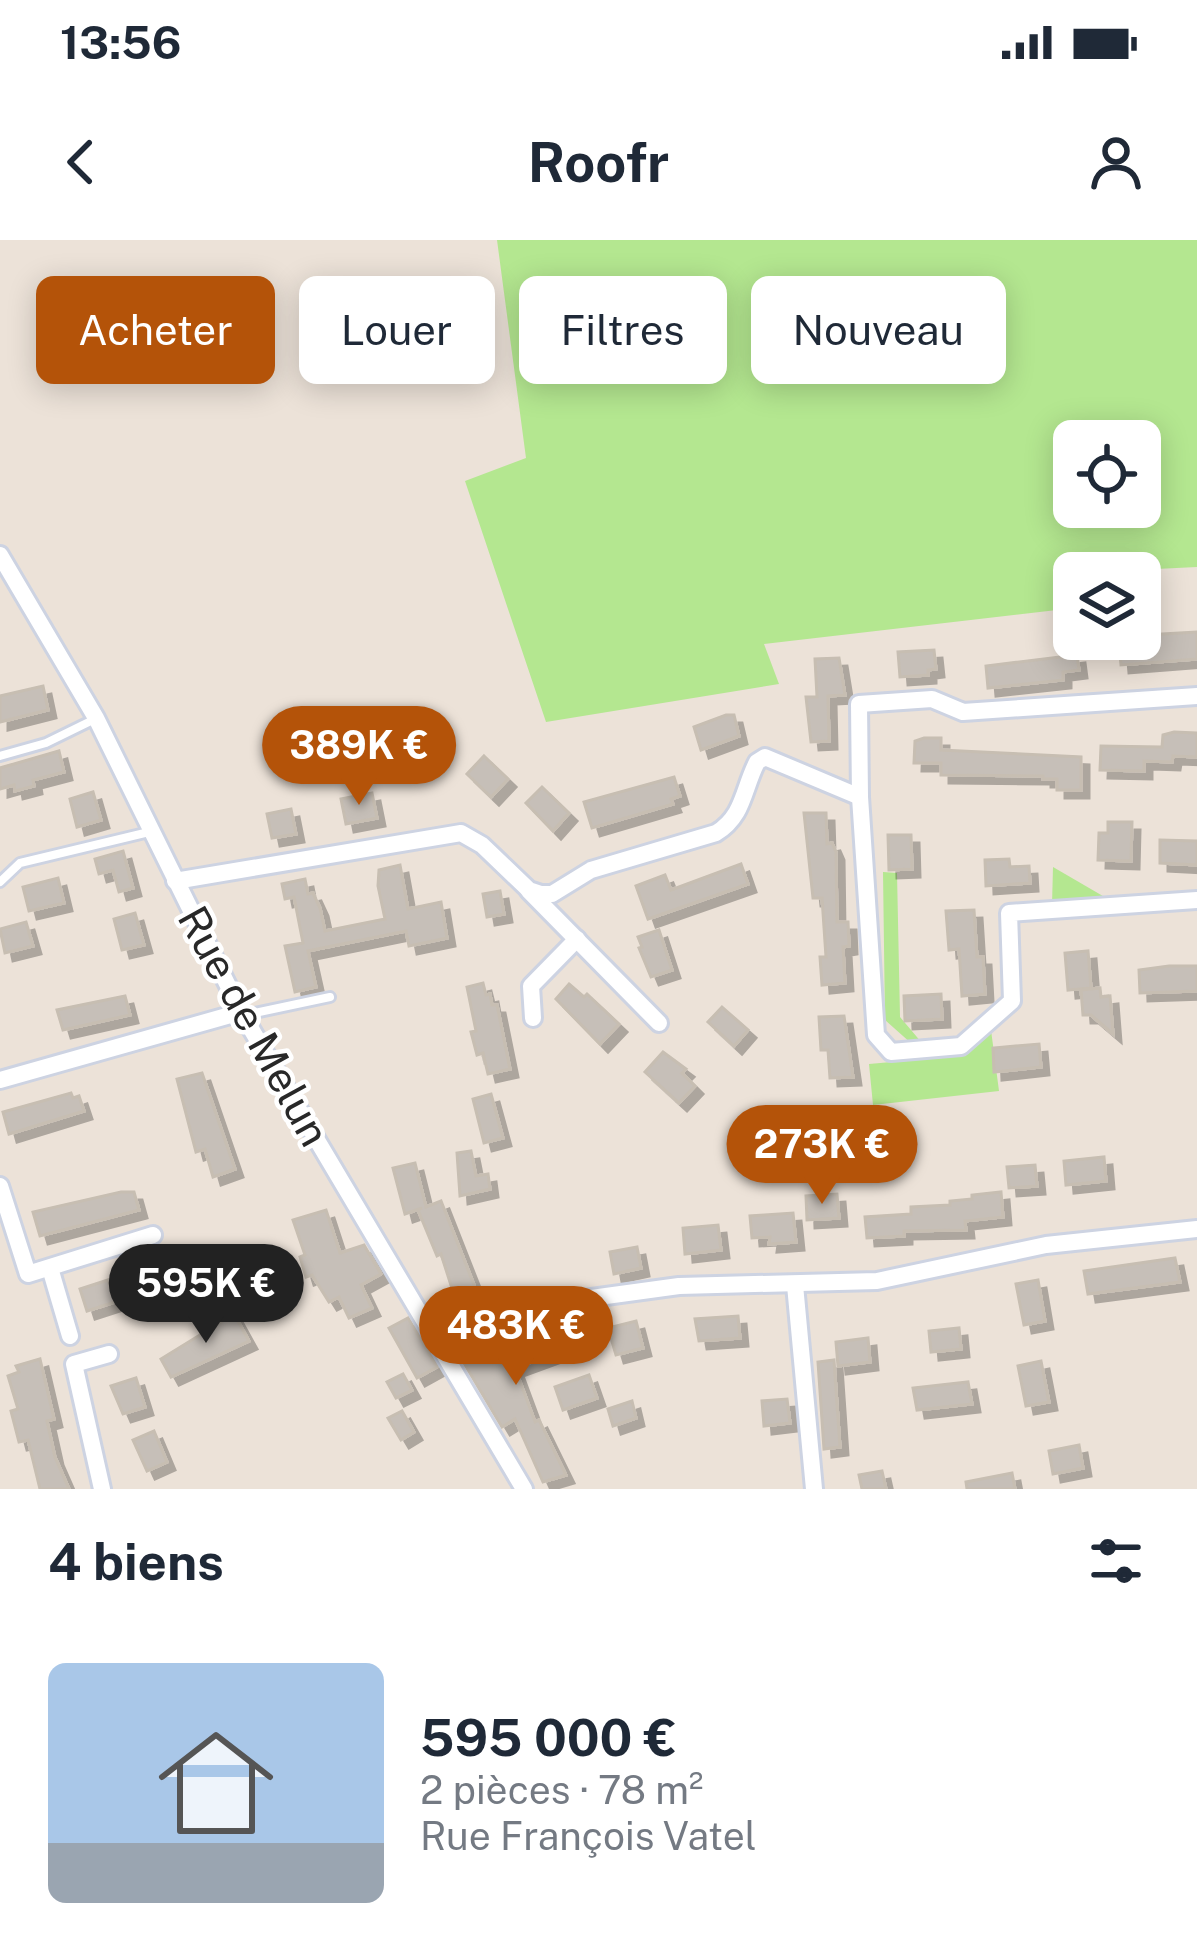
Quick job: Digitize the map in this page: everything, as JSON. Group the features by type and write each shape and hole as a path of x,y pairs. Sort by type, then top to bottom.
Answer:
{"street":[{"name":"Rue de Melun","path":"0,555 96,718 242,1014 524,1489"},
{"path":"1197,696 963,712 932,699 859,704 860,797 876,1035 891,1052 961,1046 1012,1001 1010,913 1197,900"},
{"path":"529,890 553,894 590,870 716,832 740,810 750,776 765,757 860,797"},
{"path":"175,881 461,832 482,845 529,890 659,1023"},
{"path":"533,1018 531,986 577,939"},
{"path":"0,1080 242,1014"},
{"path":"0,1186 28,1274 153,1235"},
{"path":"433,1333 496,1311 679,1286 877,1281 1046,1245 1197,1228"},
{"path":"50,1268 70,1336"},
{"path":"795,1286 814,1489"},
{"path":"102,1489 74,1364 109,1354"}],"lane":[{"path":"0,756 46,742 96,718"},
{"path":"0,882 20,863 150,832"},
{"path":"242,1014 330,997"}],"green space":[{"path":"497,240 1197,240 1197,567 1161,569 1161,552 1053,552 1053,610 764,644 779,684 546,722 465,481 526,458"},
{"path":"1053,867 1108,899 1052,905"},
{"path":"883,872 897,873 900,1017 922,1043 912,1044 885,1020"},
{"path":"991,1030 999,1091 873,1105 869,1064 959,1056"}],"building":[{"path":"1197,632 1197,659 1121,665 1121,660 1161,660 1161,634"},
{"path":"934,650 936,669 928,670 928,675 900,677 898,652"},
{"path":"839,658 845,695 828,696 829,741 811,742 806,697 817,697 815,659"},
{"path":"1053,658 1078,660 1079,670 1063,672 1063,680 988,688 986,666"},
{"path":"43,686 48,710 0,722 0,696"},
{"path":"734,715 739,736 701,750 694,727"},
{"path":"1197,733 1197,757 1144,761 1144,771 1100,770 1101,746 1162,747 1163,735"},
{"path":"941,738 941,750 1081,757 1081,790 1057,790 1057,779 1043,776 941,775 941,763 914,763 915,741"},
{"path":"59,751 64,772 33,780 34,786 0,789 0,768"},
{"path":"484,756 508,779 491,797 467,774"},
{"path":"674,777 680,796 671,799 673,804 592,828 584,802"},
{"path":"542,787 569,813 553,831 526,803"},
{"path":"93,792 101,820 77,827 70,799"},
{"path":"372,793 377,818 346,824 341,799"},
{"path":"291,809 296,834 272,838 267,814"},
{"path":"804,813 826,813 827,844 832,843 836,852 837,922 848,922 849,946 843,947 845,983 822,985 820,957 826,957 822,898 813,898"},
{"path":"1108,822 1132,822 1131,861 1098,860 1099,833 1108,833"},
{"path":"888,835 911,835 912,869 889,870"},
{"path":"1160,840 1197,841 1197,865 1160,863"},
{"path":"123,851 133,888 119,892 113,870 99,874 95,859"},
{"path":"1009,859 1010,867 1029,866 1030,883 986,886 985,860"},
{"path":"741,864 748,884 648,919 636,886 665,875 671,890"},
{"path":"400,865 408,909 441,902 447,938 409,946 406,931 308,951 316,987 295,992 285,946 303,943 294,897 285,899 282,884 305,879 325,931 385,919 379,870"},
{"path":"58,878 64,903 29,911 23,887"},
{"path":"500,891 504,914 487,917 483,894"},
{"path":"974,910 985,994 962,996 959,949 949,950 946,911"},
{"path":"135,913 144,945 122,950 114,919"},
{"path":"26,922 33,946 5,953 0,929"},
{"path":"659,930 672,970 651,977 638,937"},
{"path":"1088,951 1091,988 1068,990 1065,953"},
{"path":"1197,966 1197,991 1140,993 1139,970"},
{"path":"483,983 492,1005 497,1005 510,1069 488,1074 471,1032 476,1031 467,987"},
{"path":"569,984 619,1024 600,1044 556,999"},
{"path":"1100,988 1101,997 1110,996 1113,1034 1091,1015 1083,1015 1081,990"},
{"path":"941,994 942,1019 905,1021 904,996"},
{"path":"125,996 130,1015 63,1030 57,1010"},
{"path":"722,1007 748,1030 734,1046 708,1022"},
{"path":"844,1016 853,1077 830,1078 828,1050 821,1050 819,1017"},
{"path":"1039,1044 1041,1067 994,1072 993,1048"},
{"path":"663,1052 686,1069 682,1073 695,1086 679,1103 645,1072"},
{"path":"202,1073 235,1169 213,1177 205,1149 196,1152 177,1079"},
{"path":"71,1093 73,1098 79,1096 84,1111 9,1134 3,1112"},
{"path":"491,1094 503,1138 484,1143 473,1099"},
{"path":"471,1151 476,1176 488,1174 490,1189 460,1196 457,1153"},
{"path":"1104,1157 1106,1181 1066,1185 1064,1161"},
{"path":"415,1163 426,1207 441,1201 478,1295 456,1301 441,1254 437,1256 418,1210 422,1208 405,1214 393,1168"},
{"path":"1035,1165 1037,1186 1009,1188 1007,1167"},
{"path":"134,1192 139,1210 40,1236 33,1212"},
{"path":"1001,1192 1003,1217 965,1221 966,1230 904,1231 904,1236 867,1238 865,1217 911,1214 911,1207 950,1205 950,1201 972,1199 972,1195"},
{"path":"837,1194 839,1218 807,1220 806,1196"},
{"path":"326,1210 340,1253 364,1245 381,1274 361,1285 372,1308 349,1318 339,1297 329,1302 312,1275 306,1277 300,1257 305,1255 293,1220"},
{"path":"793,1213 796,1242 769,1244 770,1237 752,1238 750,1216"},
{"path":"718,1225 721,1250 685,1254 683,1228"},
{"path":"637,1247 641,1268 614,1274 610,1252"},
{"path":"193,1248 202,1278 156,1293 147,1264"},
{"path":"1175,1258 1180,1282 1088,1294 1084,1271"},
{"path":"108,1280 115,1302 87,1311 80,1289"},
{"path":"1038,1280 1045,1321 1024,1325 1016,1284"},
{"path":"246,1284 251,1298 222,1308 217,1293"},
{"path":"234,1314 249,1341 171,1377 161,1359"},
{"path":"738,1316 740,1338 699,1341 695,1319"},
{"path":"408,1318 437,1367 417,1378 389,1328"},
{"path":"523,1320 530,1340 549,1333 556,1353 515,1368 535,1422 539,1420 566,1475 543,1482 515,1419 502,1427 464,1363 492,1348 488,1327"},
{"path":"636,1321 643,1348 616,1355 608,1328"},
{"path":"959,1328 961,1349 931,1352 929,1331"},
{"path":"868,1338 870,1362 838,1366 836,1342"},
{"path":"40,1359 54,1419 47,1421 55,1457 69,1489 40,1489 28,1440 19,1442 11,1411 18,1409 8,1376 19,1372 16,1366"},
{"path":"834,1360 840,1447 824,1449 818,1362"},
{"path":"1041,1361 1049,1402 1026,1406 1018,1366"},
{"path":"403,1374 412,1390 396,1398 387,1382"},
{"path":"589,1375 597,1398 563,1410 555,1387"},
{"path":"136,1378 145,1407 123,1414 111,1386"},
{"path":"968,1382 972,1404 917,1410 913,1388"},
{"path":"787,1399 790,1423 764,1426 762,1401"},
{"path":"632,1401 636,1418 613,1426 608,1409"},
{"path":"402,1411 414,1432 401,1440 388,1418"},
{"path":"154,1431 167,1462 147,1471 133,1440"},
{"path":"1079,1445 1083,1468 1053,1474 1049,1451"},
{"path":"882,1471 886,1489 862,1489 859,1475"},
{"path":"1012,1473 1015,1489 967,1489 966,1482"}]}
